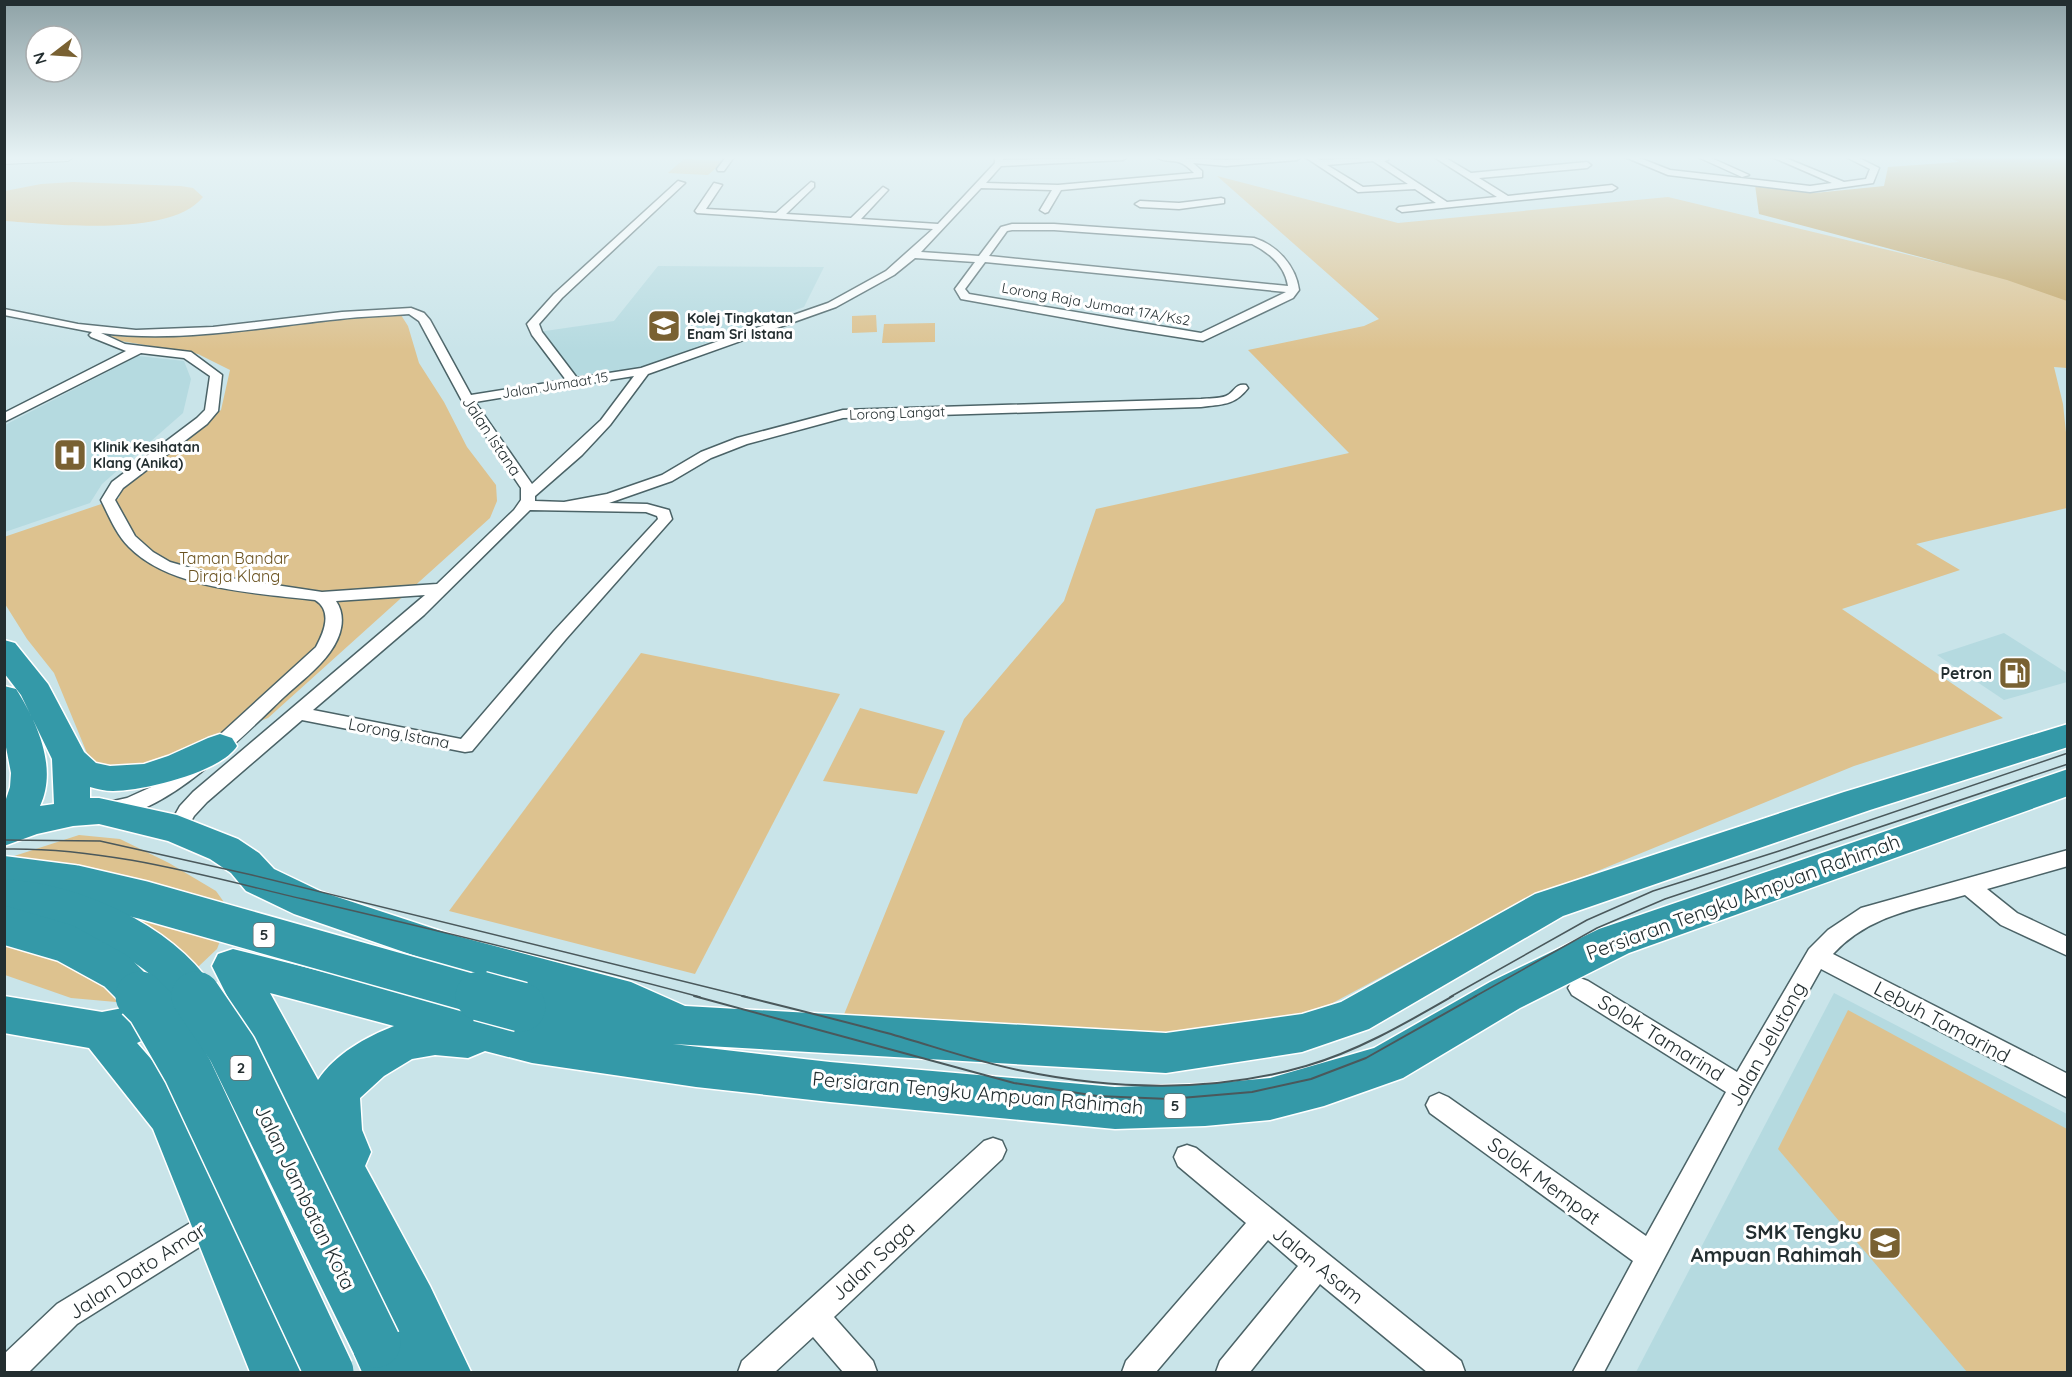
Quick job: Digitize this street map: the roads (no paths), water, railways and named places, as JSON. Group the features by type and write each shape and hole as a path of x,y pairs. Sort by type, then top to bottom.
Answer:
{"highway":[{"path":"4,650 36,692 70,759 86,812"},
{"path":"4,697 24,741 29,768 11,812"},
{"name":"5","path":"4,875 48,878 177,909 380,970 527,1025 576,1020 627,1025 680,1025 1166,1053 1302,1033 1354,1016 1549,905 1857,801 2067,735"},
{"path":"70,759 84,773 110,779 145,776 182,765 220,746"},
{"name":"Persiaran Tengku Ampuan Rahimah","path":"233,966 527,1025 696,1067 819,1081 1114,1108 1205,1105 1270,1099 1324,1085 1387,1064 1505,995 1614,940 2067,782"},
{"name":"5","path":"11,812 86,812 177,829 224,849 244,863 260,880 308,903 453,952 631,1000 680,1025"},
{"name":"5","path":"4,1014 102,1031 135,1025 165,1011 233,966 257,920 260,880"},
{"name":"Jalan Jambatan Kota","path":"4,898 19,899 91,917 145,947 171,967 190,989 232,1049 384,1358"},
{"path":"4,926 65,943 116,971 151,1007 188,1071 328,1372"},
{"path":"233,966 411,1305 443,1372"},
{"path":"277,1372 171,1116 160,1064 161,1050 183,1030 200,1022 225,1015 244,1017 279,1050"},
{"path":"411,1305 338,1130 336,1092 352,1073 372,1058 402,1042 527,1025"},
{"path":"102,1031 171,1116"}],"street":[{"path":"574,382 536,333 533,324 558,296 639,221"},
{"path":"870,221 941,227"},
{"name":"Jalan Jumaat 15","path":"467,399 643,371 832,305 890,273 913,255 946,221"},
{"path":"913,255 983,259 1294,290 1292,275 1285,265 1265,246 1254,241 1054,227 1012,227 1004,229 983,259"},
{"name":"Lorong Raja Jumaat 17A/Ks2","path":"983,259 960,289 965,297 1195,336 1212,334 1289,296 1294,290"},
{"name":"Jalan Istana","path":"78,327 116,345 141,339 213,330 411,311 420,315 424,320 467,399 528,488 527,500"},
{"name":"Jalan Istana","path":"4,312 141,339 187,355 216,375 212,411 202,421 117,484 108,500 133,543 153,560 180,572 299,595 321,597"},
{"path":"4,417 141,339"},
{"name":"Jalan Jumaat 15","path":"527,500 601,429 630,393 643,371"},
{"name":"Lorong Langat","path":"564,506 610,498 650,485 667,478 706,455 742,441 843,414 1201,403 1231,399 1242,388"},
{"path":"177,829 187,811 200,797 418,611 509,524 527,500"},
{"name":"Lorong Langat","path":"527,500 564,506 647,508 664,513 665,519 661,525 560,635"},
{"path":"321,597 413,592 441,588"},
{"path":"86,812 131,805 147,799 165,789 220,746 322,650 332,633 334,620 332,608 321,597"},
{"name":"Lorong Istana","path":"296,713 465,746 560,635"},
{"name":"Jalan Jelutong","path":"1588,1372 1741,1088 1817,956 1836,936 1869,914 2067,858"},
{"path":"1968,886 2009,919 2067,947"},
{"name":"Lebuh Tamarind","path":"1817,956 2067,1087"},
{"name":"Solok Tamarind","path":"1580,988 1741,1088"},
{"name":"Solok Mempat","path":"1439,1106 1650,1256"},
{"name":"Jalan Saga","path":"753,1372 993,1150"},
{"name":"Jalan Asam","path":"1186,1157 1450,1372"},
{"name":"Jalan Dato Amar","path":"8,1372 67,1314 215,1221"},
{"path":"1137,1372 1266,1221"},
{"path":"1231,1372 1318,1264"},
{"path":"814,1316 862,1372"}],"tram line":[{"path":"1450,997 1587,920 1653,891 1779,851 2068,753"},
{"path":"1474,997 1597,928 1665,899 2068,764"},
{"path":"4,840 100,841 252,875 747,997"},
{"path":"4,849 80,853 155,865 452,934 700,997"},
{"path":"694,996 1014,1083 1097,1096 1169,1099 1252,1092 1311,1079 1366,1058 1476,996"},
{"path":"742,996 887,1033 1018,1070 1090,1082 1162,1086 1235,1081 1306,1066 1363,1044 1453,996"}],"place":[{"name":"Kolej Tingkatan Enam Sri Istana","path":"664,326"},
{"name":"Klinik Kesihatan Klang (Anika)","path":"70,455"},
{"name":"Petron","path":"2015,673"},
{"name":"SMK Tengku Ampuan Rahimah","path":"1885,1243"}],"park label":[{"name":"Taman Bandar Diraja Klang","path":"234,567"}]}
